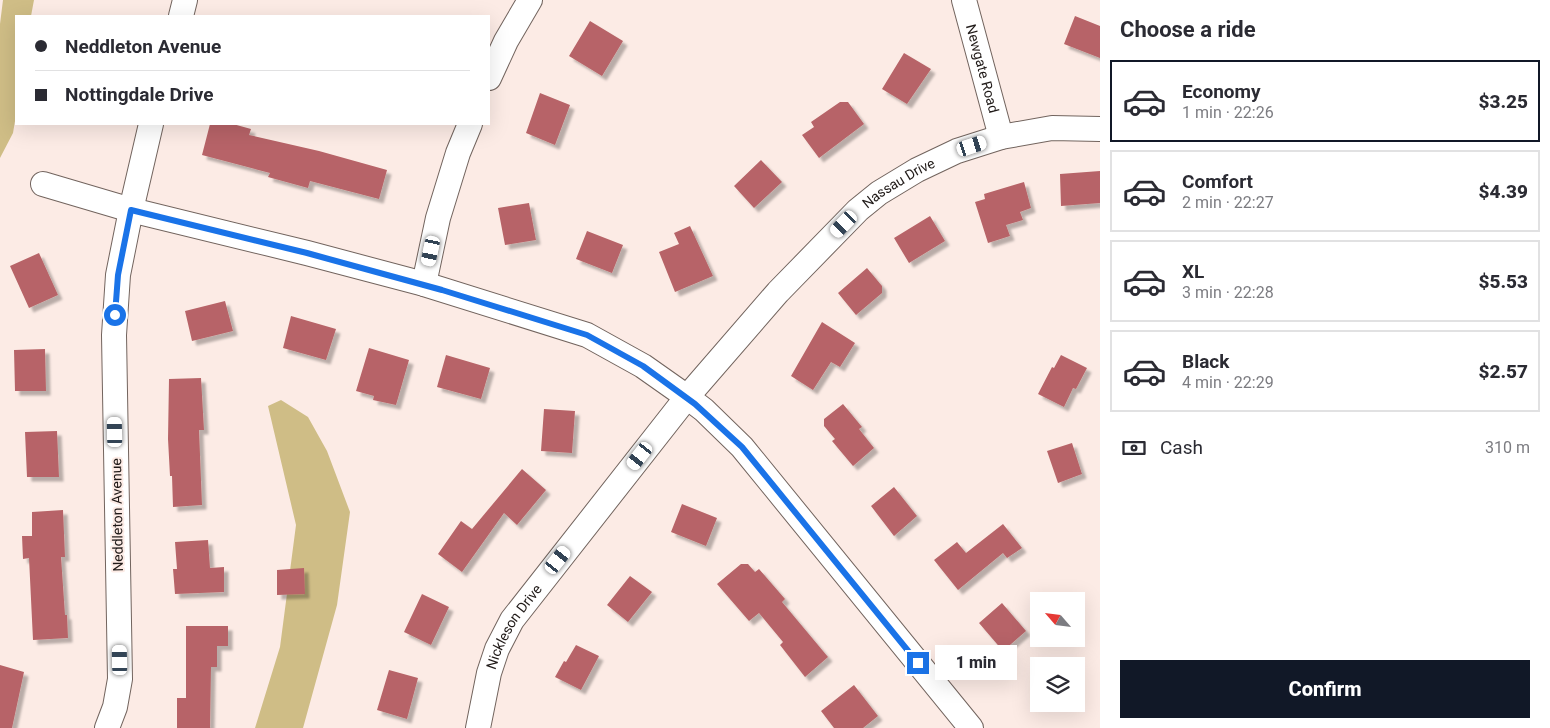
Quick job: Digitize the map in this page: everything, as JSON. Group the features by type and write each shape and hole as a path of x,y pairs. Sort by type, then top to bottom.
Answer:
{"street":[{"path":"181,15 186,0"},
{"path":"490,76 506,41 530,0"},
{"name":"Newgate Road","path":"964,0 1000,137"},
{"name":"Neddleton Avenue","path":"107,728 116,707 120,679 114,334 118,275 151,125"},
{"path":"424,284 438,218 458,153 470,125"},
{"name":"Nassau Drive","path":"687,397 778,292 858,210 879,193 917,170 957,151 1000,137 1052,128 1100,128"},
{"path":"43,184 131,210 424,284 587,335 643,366 704,410 742,447 972,728"},
{"name":"Nickleson Drive","path":"478,728 489,673 497,649 512,620 687,397"}],"shaded area":[{"path":"3,0 34,0 31,15 15,15 15,121 13,133 0,158 0,24"},
{"path":"281,400 308,417 327,451 350,512 337,605 303,728 255,728 280,647 296,525 268,406"}],"building":[{"path":"1075,16 1100,26 1100,58 1064,44"},
{"path":"590,21 623,41 602,76 569,56"},
{"path":"904,53 931,69 907,104 882,89"},
{"path":"540,93 570,105 555,145 526,133"},
{"path":"840,102 848,102 864,124 819,158 802,135 814,127 811,122"},
{"path":"210,125 237,125 251,129 249,135 319,151 387,170 379,199 310,181 308,188 268,177 270,173 202,155"},
{"path":"761,160 782,182 754,208 734,186"},
{"path":"1100,171 1100,203 1061,206 1060,174"},
{"path":"1024,182 1031,208 1020,212 1023,220 1006,225 1010,236 988,243 975,202 985,199 984,194"},
{"path":"529,203 536,240 505,245 498,208"},
{"path":"930,216 945,241 909,263 894,238"},
{"path":"690,226 713,276 675,292 659,252 679,244 674,233"},
{"path":"587,231 623,245 612,273 576,259"},
{"path":"39,253 58,295 29,308 10,266"},
{"path":"867,268 882,286 882,293 856,315 838,293"},
{"path":"225,301 233,331 192,341 185,311"},
{"path":"291,316 336,329 326,360 283,348"},
{"path":"822,322 855,343 840,367 831,362 813,390 791,376"},
{"path":"369,348 409,360 396,405 373,400 374,396 356,391"},
{"path":"45,349 46,391 15,391 14,350"},
{"path":"446,355 490,368 481,399 437,387"},
{"path":"1061,355 1087,368 1076,389 1073,388 1064,407 1038,394 1052,367 1054,368"},
{"path":"201,378 204,430 199,430 202,505 173,507 168,439 169,379"},
{"path":"843,404 862,427 859,429 874,448 853,466 832,441 835,439 824,426 824,419"},
{"path":"544,409 575,411 572,453 541,451"},
{"path":"57,431 59,477 27,477 25,432"},
{"path":"1072,443 1082,474 1058,483 1047,451"},
{"path":"522,469 546,490 517,525 504,513 462,572 438,554 461,521 472,529"},
{"path":"894,487 917,516 894,536 871,506"},
{"path":"682,504 717,518 706,546 671,532"},
{"path":"63,510 65,557 61,557 68,638 33,640 29,558 23,559 22,536 32,536 32,512"},
{"path":"1003,524 1022,548 1007,558 1003,553 958,590 934,560 957,542 966,553"},
{"path":"208,540 210,568 224,567 224,592 175,594 173,569 177,569 175,542"},
{"path":"741,564 748,564 755,572 759,569 785,599 782,602 828,657 805,677 780,645 783,642 759,613 749,621 717,584"},
{"path":"304,568 305,594 277,595 277,570"},
{"path":"630,576 652,592 628,622 607,605"},
{"path":"422,594 449,607 431,645 404,632"},
{"path":"1002,603 1026,631 1003,651 979,623"},
{"path":"186,626 228,626 228,646 217,646 217,667 211,667 210,728 177,728 177,698 186,698"},
{"path":"576,645 599,656 581,690 555,677"},
{"path":"0,665 24,672 12,728 0,728"},
{"path":"389,670 418,678 407,719 377,710"},
{"path":"854,685 878,716 863,728 834,728 821,711"}],"route":[{"path":"115,315 118,275 131,210 424,284 587,335 643,366 687,397 704,410 742,447 918,663"}]}
